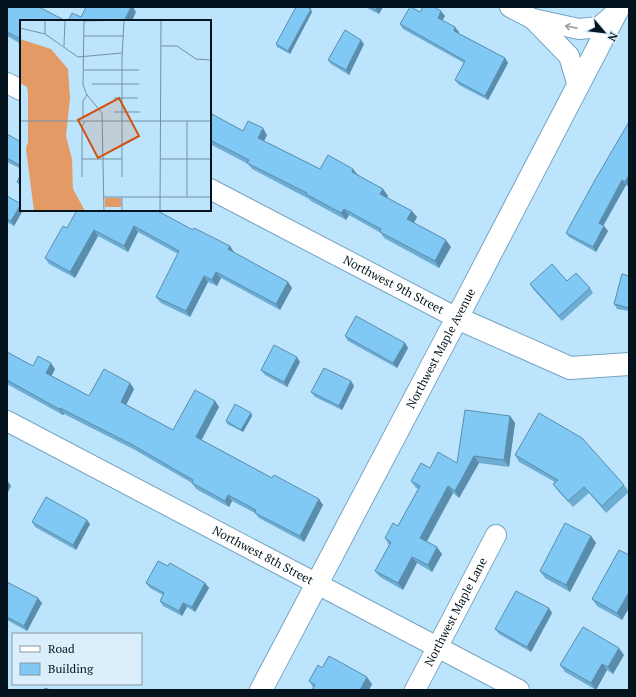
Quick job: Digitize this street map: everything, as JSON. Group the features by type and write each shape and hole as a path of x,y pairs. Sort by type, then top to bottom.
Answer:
{"main road":[{"name":"Northwest Maple Avenue","path":"261,690 618,9"},
{"name":"Northwest 9th Street","path":"457,318 570,368 629,364"}],"street":[{"path":"510,7 533,19 579,29 599,27 618,9"},
{"path":"533,19 569,56 578,86"},
{"path":"7,83 20,90"},
{"name":"Northwest 9th Street","path":"211,190 457,318"},
{"name":"Northwest 8th Street","path":"7,421 519,690"},
{"name":"Northwest Maple Lane","path":"415,690 496,535"}],"building":[{"path":"7,7 39,7 64,20 20,20 20,38 7,32"},
{"path":"86,7 131,7 124,20 68,20 72,13 81,17"},
{"path":"296,7 306,7 311,9 288,51 276,44"},
{"path":"410,7 420,12 423,7 434,7 441,11 438,18 455,27 454,31 505,58 485,96 455,80 465,61 400,24"},
{"path":"345,30 361,40 346,70 328,60"},
{"path":"211,114 243,131 248,121 263,128 258,138 320,169 328,155 353,169 352,172 383,189 380,194 412,211 407,219 446,240 435,261 380,232 381,229 344,209 341,213 306,194 307,193 247,163 249,160 211,141"},
{"path":"629,122 629,175 625,182 622,180 599,223 604,226 593,247 566,233"},
{"path":"7,134 20,141 20,165 7,158"},
{"path":"20,176 20,184 17,182"},
{"path":"7,196 20,203 20,206 11,221 7,219"},
{"path":"76,211 158,211 193,230 194,228 230,246 228,249 288,282 276,304 216,272 212,280 204,276 186,311 156,297 179,251 134,226 124,246 94,230 70,272 45,258 63,226 67,228"},
{"path":"552,264 567,281 576,273 590,288 559,316 530,284"},
{"path":"622,274 629,276 629,308 614,304"},
{"path":"356,316 405,343 393,363 345,336"},
{"path":"274,345 297,357 284,382 261,370"},
{"path":"7,352 33,366 38,356 51,363 46,373 89,396 104,369 130,383 121,402 173,430 195,390 215,401 196,437 272,478 274,475 319,499 300,536 255,513 256,510 228,495 225,501 192,483 193,480 131,444 60,408 59,409 7,380"},
{"path":"324,368 351,381 339,406 311,392"},
{"path":"235,404 251,413 241,430 226,421"},
{"path":"465,410 510,416 504,460 474,456 455,491 448,486 420,538 437,547 428,565 412,557 398,583 375,571 391,542 385,538 393,523 398,526 420,486 411,481 421,463 430,468 438,452 457,463"},
{"path":"539,413 582,438 624,485 602,506 584,487 568,501 553,484 558,480 515,455"},
{"path":"46,497 87,520 73,545 32,522"},
{"path":"565,523 591,536 566,585 540,571"},
{"path":"619,550 629,555 629,592 617,613 592,599"},
{"path":"158,561 168,566 170,563 205,583 192,607 183,603 179,611 160,601 164,593 146,583"},
{"path":"7,582 38,598 24,626 7,617"},
{"path":"516,591 549,608 527,647 495,629"},
{"path":"583,627 619,648 608,667 602,664 591,683 560,665"},
{"path":"329,656 367,677 360,690 312,690 315,685 309,681 318,665 322,668"}]}
